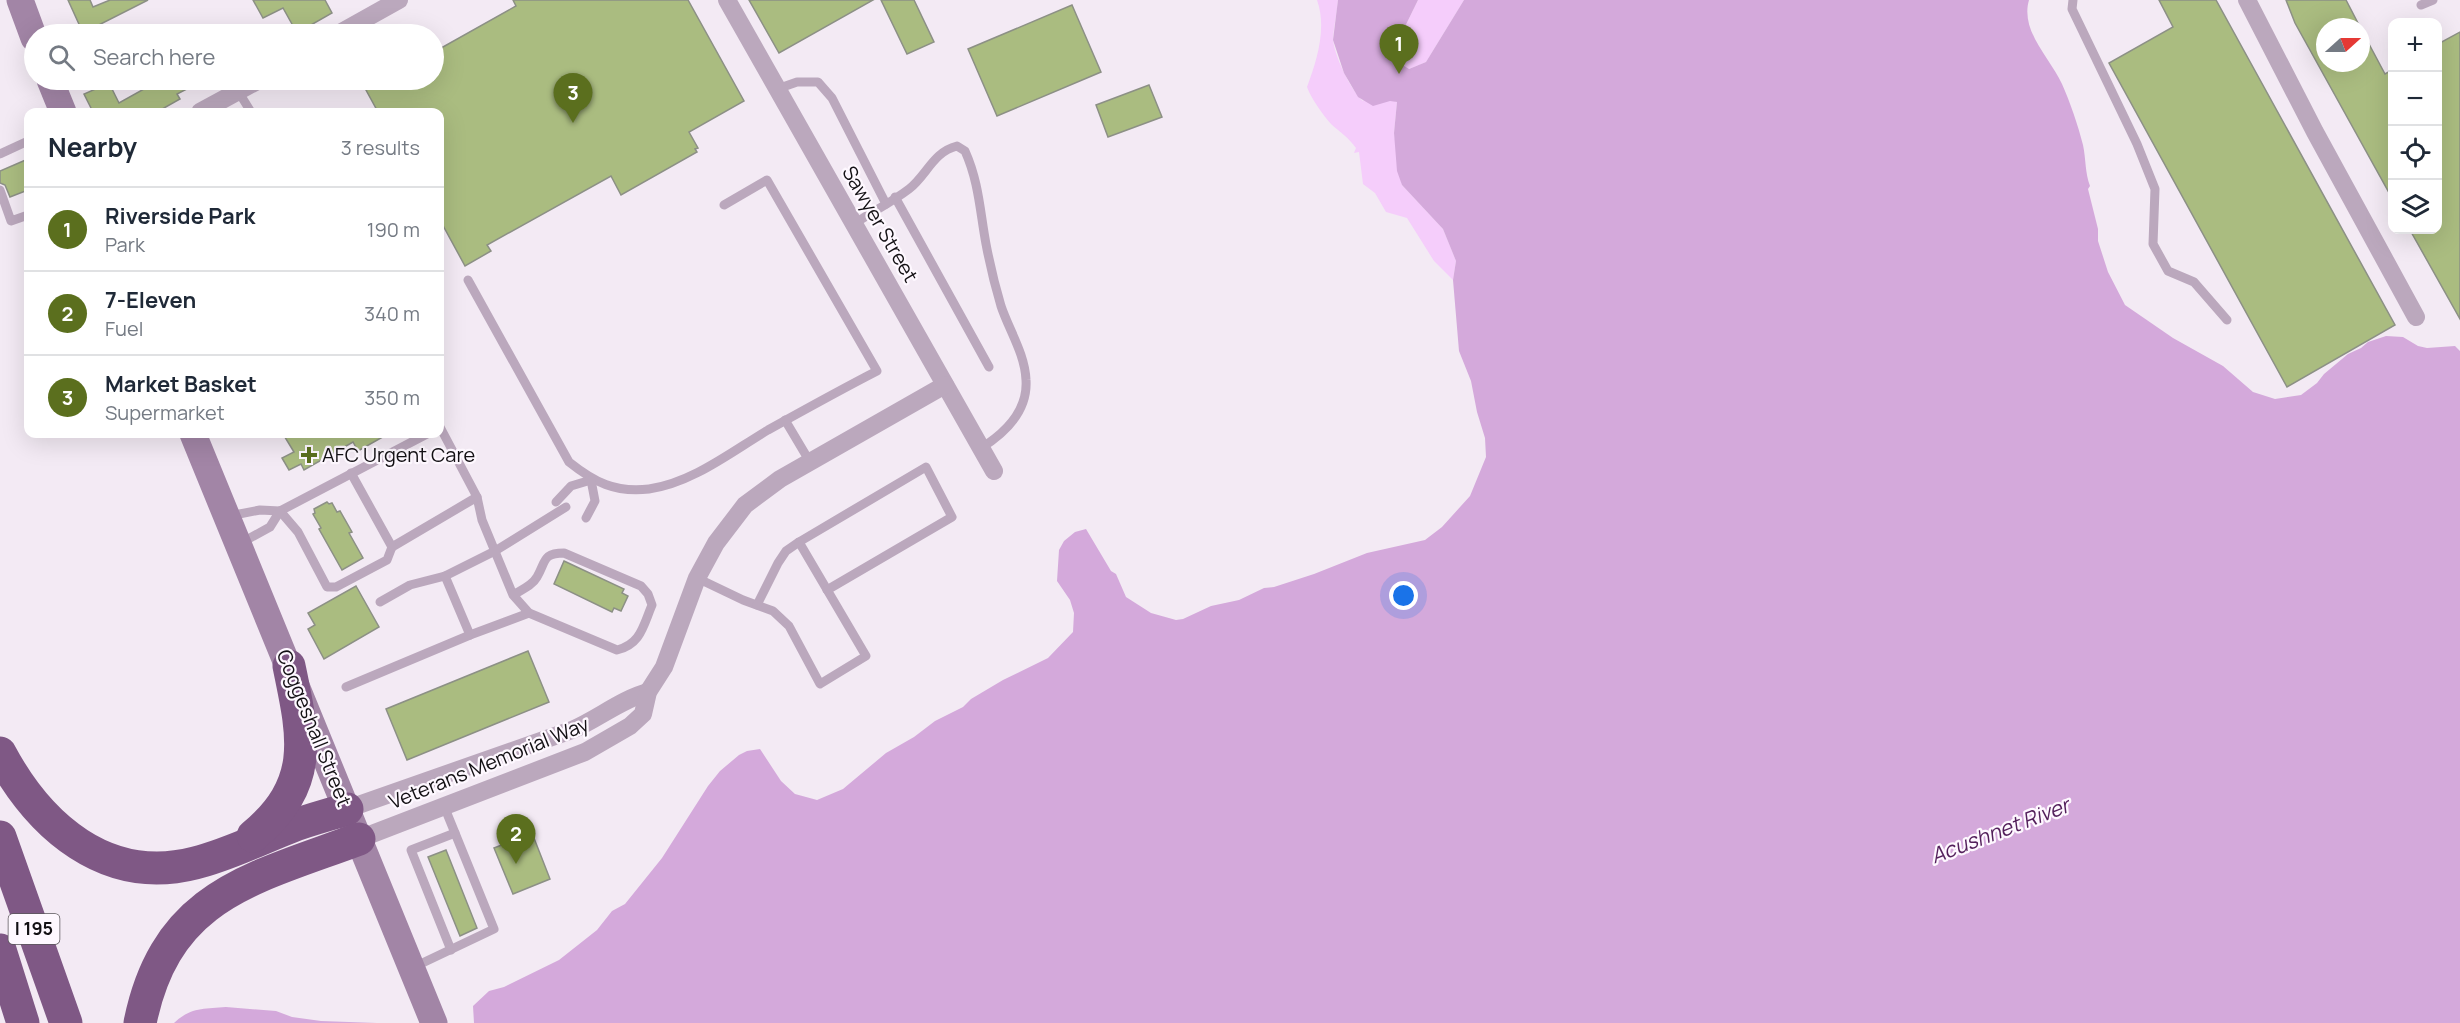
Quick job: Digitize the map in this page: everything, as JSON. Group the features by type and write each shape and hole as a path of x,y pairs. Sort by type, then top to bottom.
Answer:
{"highway":[{"path":"220,855 252,837 268,822 287,799 298,776 301,752 300,730 289,666"},
{"path":"0,753 23,792 38,811 71,840 96,854 128,864 160,867 193,864 290,827 347,809"},
{"name":"I 195","path":"0,837 66,1023"},
{"path":"140,1023 154,978 166,953 180,933 205,906 224,892 244,882 359,839"},
{"name":"I 195","path":"0,950 23,1023"},
{"path":"0,989 14,1023"}],"main road":[{"path":"20,0 29,24"},
{"path":"54,90 61,108"},
{"name":"Coggeshall Street","path":"195,438 434,1023"}],"street":[{"path":"356,24 399,0"},
{"name":"Sawyer Street","path":"727,0 994,471"},
{"path":"2247,0 2315,132 2416,317"},
{"path":"207,108 238,91"},
{"name":"Veterans Memorial Way","path":"359,839 601,745 643,714 648,692 664,667 697,578 716,543 745,505 780,479 945,385"},
{"name":"Veterans Memorial Way","path":"347,809 562,734 593,721 630,697 648,692"}],"lane":[{"path":"2073,0 2072,9 2137,144 2155,189 2153,244 2168,271 2194,282 2227,320"},
{"path":"2421,5 2433,0"},
{"path":"777,89 797,82 818,82 832,98 886,204"},
{"path":"238,91 249,108"},
{"path":"0,154 24,143"},
{"path":"854,224 896,198 923,176 934,159 946,149 957,146 965,151 979,191 986,244 1001,306 1021,356 1026,381 1022,404 1013,422 997,438 981,448"},
{"path":"468,280 569,462 591,480 608,486 647,489 669,485 694,474 785,420 877,371 767,180 724,205"},
{"path":"0,190 11,221 24,216"},
{"path":"896,198 989,367"},
{"path":"785,420 810,462"},
{"path":"444,435 477,497 482,520 513,595 529,613 617,650 630,647 638,638 652,605 648,594 640,586 564,553 554,553 546,557 531,585 513,595"},
{"path":"238,544 270,527 280,511 419,438"},
{"path":"757,605 778,562 786,551 926,467 952,517 827,590"},
{"path":"351,473 392,547"},
{"path":"556,502 571,486 591,480"},
{"path":"586,518 595,501 591,480"},
{"path":"227,516 260,510 280,511 297,532 327,587 336,587 387,560 392,547 477,497"},
{"path":"380,602 410,585 445,576 495,551 566,507"},
{"path":"697,578 773,611 789,626 820,684 866,656 798,542"},
{"path":"445,576 470,635"},
{"path":"346,687 529,613"},
{"path":"412,968 494,929 444,806"},
{"path":"451,950 411,850 455,833"}],"shaded area":[{"path":"1317,0 1338,0 1334,45 1348,81 1363,101 1396,53 1396,45 1418,0 1464,0 1426,62 1409,69 1395,102 1397,102 1394,133 1402,185 1443,229 1456,261 1453,280 1434,261 1407,218 1386,212 1375,193 1363,184 1359,152 1354,153 1356,148 1331,124 1307,87 1320,44 1321,22"}],"water":[{"name":"Acushnet River","path":"1338,0 1418,0 1396,45 1396,53 1401,64 1409,69 1426,62 1464,0 2029,0 2027,11 2032,33 2062,84 2081,137 2090,186 2088,189 2098,229 2098,241 2108,272 2125,305 2173,338 2223,366 2253,392 2275,399 2301,395 2348,354 2368,342 2386,336 2403,337 2418,346 2427,348 2455,346 2460,351 2460,1023 474,1023 473,1006 489,991 504,987 559,960 597,930 612,911 625,904 662,858 708,786 720,771 739,755 760,749 781,781 795,794 817,800 843,789 886,753 914,737 935,721 963,707 971,699 1003,680 1048,658 1073,632 1074,613 1070,600 1057,581 1059,550 1064,541 1075,532 1086,529 1111,571 1116,574 1126,597 1151,613 1176,620 1211,606 1239,600 1264,588 1314,574 1367,553 1425,540 1442,527 1470,496 1486,457 1485,438 1471,381 1459,351 1453,280 1456,261 1443,229 1402,185 1397,171 1394,133 1397,102 1390,101 1373,106 1358,97 1344,73 1333,40"},
{"path":"226,1007 276,1011 292,1017 321,1021 377,1023 174,1023 192,1011"}],"building":[{"path":"68,0 90,0 93,7 110,0 148,0 101,24 79,24"},
{"path":"253,0 325,0 332,13 313,24 292,24 283,8 263,18"},
{"path":"513,0 688,0 744,101 689,132 698,148 695,149 697,152 621,195 611,176 487,245 491,251 465,266 444,227 444,108 376,108 366,90 444,90 444,46 516,6"},
{"path":"749,0 873,0 779,53"},
{"path":"881,0 914,0 934,42 907,54"},
{"path":"2159,0 2216,0 2395,325 2287,387 2109,63 2173,27"},
{"path":"2286,0 2346,0 2355,18 2316,18 2316,61 2295,23"},
{"path":"1072,5 1101,72 997,116 968,49"},
{"path":"2460,32 2460,319 2412,234 2442,234 2442,42"},
{"path":"2370,46 2385,74 2388,72 2388,191 2322,72 2370,72"},
{"path":"1149,85 1162,117 1108,137 1096,105"},
{"path":"93,90 112,90 119,103 142,90 185,90 177,94 180,99 164,108 91,108 84,94"},
{"path":"24,161 24,192 10,197 5,185 0,183 0,171"},
{"name":"AFC Urgent Care","path":"285,438 381,438 358,451 353,442 304,470 301,464 289,470 282,458 294,452"},
{"path":"327,502 332,503 337,512 340,511 363,558 342,570 313,514 314,509"},
{"path":"564,561 624,589 622,593 628,596 621,611 614,608 612,612 554,584"},
{"path":"356,586 379,627 324,659 308,629 315,625 308,613"},
{"path":"528,651 549,702 407,760 386,709"},
{"path":"532,833 550,879 513,894 494,848"},
{"path":"446,850 477,928 460,936 428,857"}],"place":[{"name":"Riverside Park","path":"1399,74"},
{"name":"Market Basket","path":"573,123"},
{"name":"AFC Urgent Care","path":"309,455"},
{"name":"7-Eleven","path":"516,864"}]}
